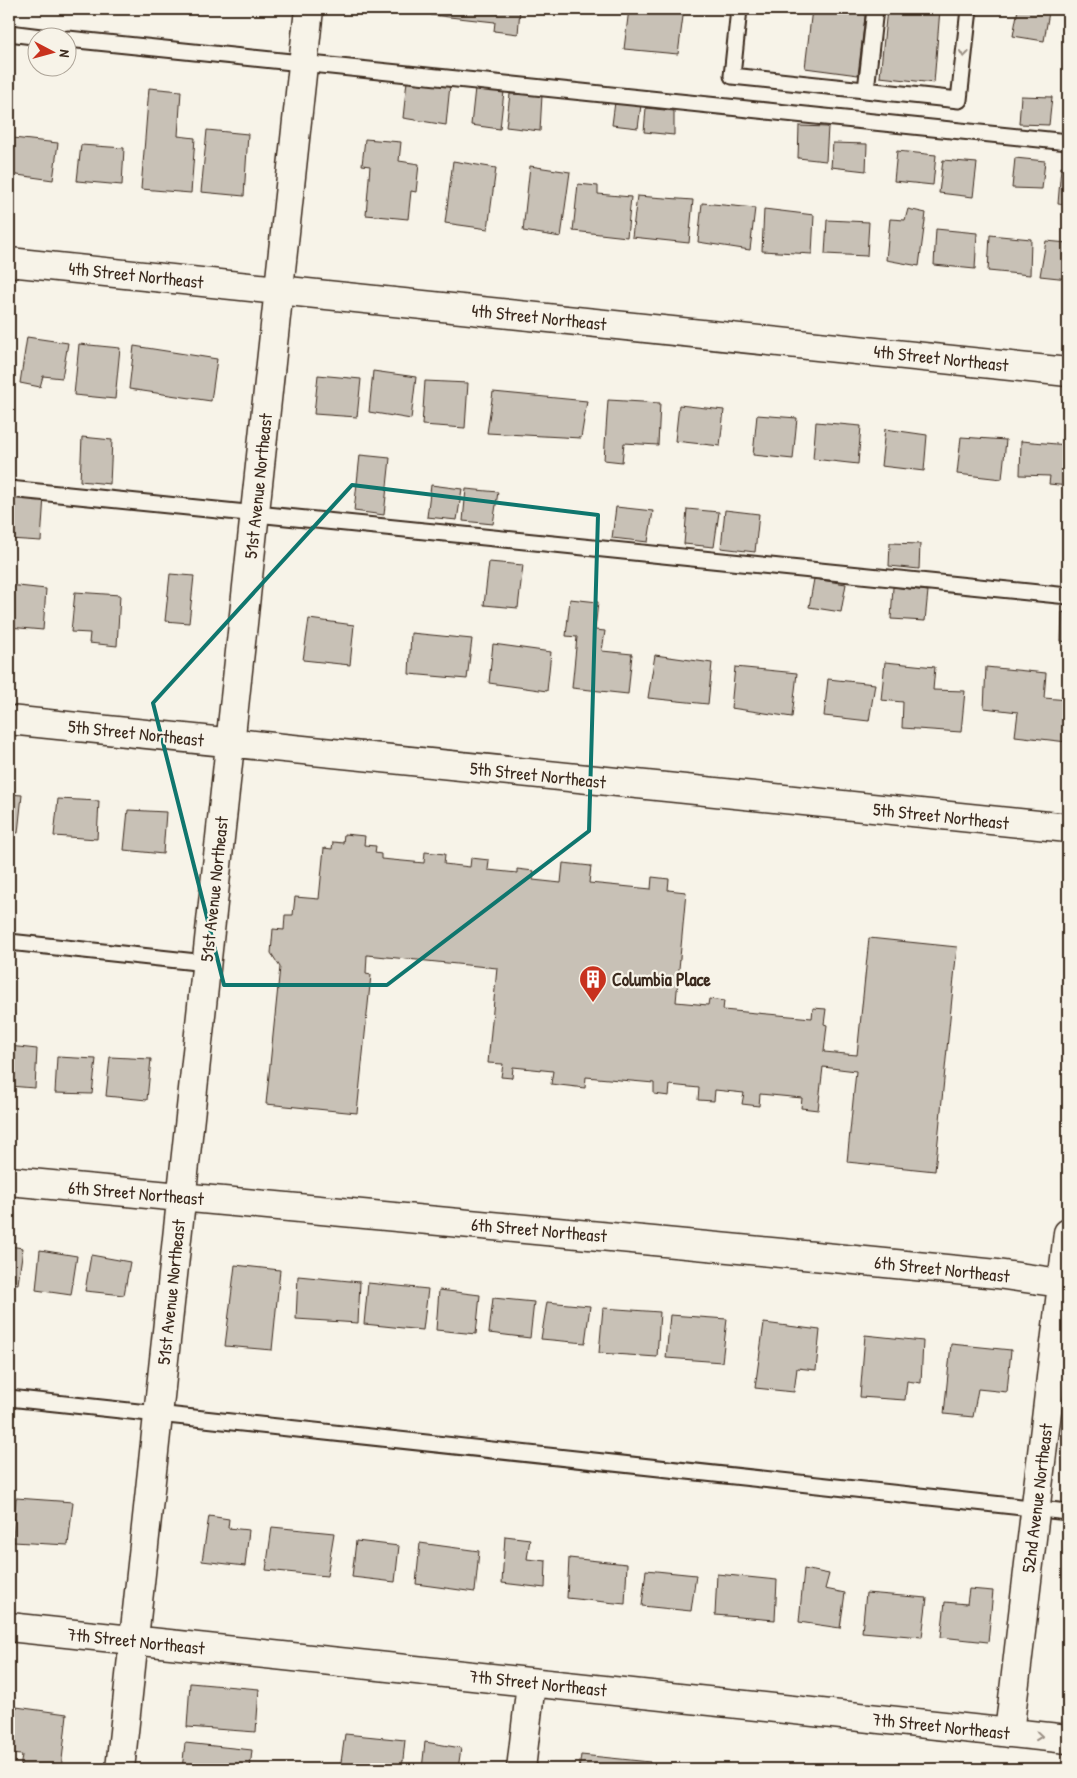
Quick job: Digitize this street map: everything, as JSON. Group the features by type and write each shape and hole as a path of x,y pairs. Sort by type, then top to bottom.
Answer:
{"street":[{"name":"51st Avenue Northeast","path":"120,1769 309,9"},
{"name":"4th Street Northeast","path":"9,262 1068,372"},
{"name":"5th Street Northeast","path":"9,720 1068,828"},
{"name":"6th Street Northeast","path":"9,1181 834,1257 998,1274 1065,1284"},
{"name":"52nd Avenue Northeast","path":"1009,1733 1065,1284 1068,1233"},
{"name":"7th Street Northeast","path":"9,1627 1068,1739"},
{"path":"521,1769 531,1682"}],"lane":[{"path":"739,9 732,76 959,100 969,9"},
{"path":"866,90 875,9"},
{"path":"9,33 28,35"},
{"path":"78,40 1068,142"},
{"path":"9,489 1068,596"},
{"path":"9,942 206,963"},
{"path":"9,1398 1068,1512"}],"highlighted area":[{"path":"352,485 598,515 589,831 387,985 224,985 153,703"}],"building":[{"path":"432,9 520,9 518,34 494,31 495,22 431,15"},
{"path":"629,9 684,9 678,54 624,49"},
{"path":"812,9 866,9 858,75 805,68"},
{"path":"887,9 940,9 934,83 880,77"},
{"path":"1018,9 1049,12 1044,41 1013,36"},
{"path":"407,81 450,85 446,125 403,118"},
{"path":"149,88 181,91 178,136 195,138 191,193 141,189"},
{"path":"475,88 504,91 500,129 471,125"},
{"path":"510,94 542,95 540,131 506,127"},
{"path":"1021,96 1052,97 1049,125 1019,124"},
{"path":"615,102 641,105 638,128 612,125"},
{"path":"646,108 674,111 674,135 644,132"},
{"path":"799,126 828,127 826,161 798,158"},
{"path":"207,130 248,134 244,196 201,192"},
{"path":"13,138 58,143 53,180 10,174"},
{"path":"365,139 401,142 399,161 419,164 416,192 411,191 408,219 366,215 370,166 362,165"},
{"path":"833,143 867,144 866,171 831,167"},
{"path":"81,145 124,148 122,185 77,181"},
{"path":"897,151 936,155 933,185 894,181"},
{"path":"1015,158 1045,161 1042,189 1012,188"},
{"path":"943,160 977,163 973,197 939,193"},
{"path":"453,161 496,168 488,229 445,223"},
{"path":"530,166 570,172 561,237 523,231"},
{"path":"1061,167 1068,167 1068,205 1058,204"},
{"path":"578,184 598,186 598,194 631,197 627,237 573,231"},
{"path":"637,196 693,200 689,243 632,237"},
{"path":"702,203 755,208 750,250 698,242"},
{"path":"764,209 814,215 812,254 762,251"},
{"path":"908,209 926,213 919,266 886,260 890,219 905,220"},
{"path":"827,220 869,222 867,256 825,254"},
{"path":"936,229 977,233 975,269 934,265"},
{"path":"990,235 1031,239 1030,275 988,271"},
{"path":"1046,241 1068,243 1068,279 1040,276"},
{"path":"27,337 68,343 62,378 43,376 40,387 20,383"},
{"path":"79,344 120,348 115,399 74,395"},
{"path":"134,346 217,359 211,401 129,389"},
{"path":"373,371 416,377 411,419 369,412"},
{"path":"318,375 361,379 357,417 314,414"},
{"path":"425,381 468,383 465,428 422,425"},
{"path":"493,392 587,401 581,438 487,433"},
{"path":"608,400 660,403 658,445 624,443 622,462 604,460"},
{"path":"679,405 724,410 720,446 675,441"},
{"path":"757,415 797,418 793,459 753,455"},
{"path":"816,422 861,426 858,464 813,459"},
{"path":"885,429 927,435 924,471 881,466"},
{"path":"82,437 112,440 110,484 80,481"},
{"path":"961,437 1006,440 1002,479 957,474"},
{"path":"1021,441 1068,445 1068,486 1049,484 1050,476 1020,475"},
{"path":"360,455 390,458 384,515 354,511"},
{"path":"431,485 462,489 457,520 427,517"},
{"path":"466,489 498,492 493,524 463,521"},
{"path":"9,494 44,496 41,541 9,539"},
{"path":"616,507 653,511 648,542 612,538"},
{"path":"687,509 719,512 714,547 684,544"},
{"path":"725,510 759,514 755,552 721,548"},
{"path":"890,543 920,544 919,569 889,566"},
{"path":"489,562 523,565 518,608 484,605"},
{"path":"170,574 194,576 189,623 165,621"},
{"path":"814,579 846,584 841,612 809,607"},
{"path":"9,585 46,589 43,630 9,627"},
{"path":"893,587 928,591 925,621 891,619"},
{"path":"75,592 120,595 117,646 89,643 90,633 71,632"},
{"path":"570,599 598,602 595,630 605,631 602,651 632,654 628,694 572,688 577,637 566,636"},
{"path":"1062,612 1068,613 1068,642 1061,641"},
{"path":"309,619 354,625 350,665 303,660"},
{"path":"411,633 472,639 467,679 409,674"},
{"path":"493,644 551,652 547,691 489,683"},
{"path":"655,655 712,663 708,704 648,698"},
{"path":"885,662 935,667 933,690 965,691 961,732 902,728 903,702 881,700"},
{"path":"735,667 797,673 792,717 731,708"},
{"path":"986,667 1046,673 1044,698 1068,700 1067,742 1015,736 1018,712 984,708"},
{"path":"828,679 875,684 869,721 824,716"},
{"path":"9,794 22,795 18,833 9,832"},
{"path":"58,799 99,801 97,839 54,836"},
{"path":"128,810 166,812 163,854 124,850"},
{"name":"Columbia Place","path":"344,834 365,836 364,845 376,846 375,853 381,854 381,859 424,863 425,852 445,854 444,864 470,867 471,858 489,860 488,870 517,873 517,869 534,871 533,880 561,883 563,863 591,866 589,883 651,889 652,877 669,879 668,890 686,892 676,1002 708,1005 709,999 724,1001 723,1010 812,1018 813,1008 826,1009 824,1024 827,1025 824,1052 857,1055 869,938 957,947 935,1171 847,1162 856,1071 823,1067 818,1110 801,1108 802,1098 760,1094 759,1106 742,1104 744,1093 715,1090 714,1101 698,1100 699,1088 670,1085 669,1096 654,1094 654,1083 586,1077 585,1088 551,1084 553,1071 513,1067 512,1078 501,1077 503,1064 488,1063 497,968 367,955 366,974 371,975 357,1113 266,1104 280,967 271,953 273,929 284,930 285,915 293,915 295,897 319,899 324,848 332,849 333,842 343,843"},
{"path":"9,1046 37,1049 35,1088 9,1086"},
{"path":"57,1057 96,1059 92,1094 55,1093"},
{"path":"110,1057 151,1059 147,1100 106,1096"},
{"path":"9,1246 23,1248 18,1284 9,1283"},
{"path":"40,1250 77,1256 71,1295 36,1290"},
{"path":"91,1255 130,1262 124,1295 85,1291"},
{"path":"235,1265 280,1270 272,1350 225,1346"},
{"path":"298,1276 360,1282 358,1323 296,1319"},
{"path":"368,1283 428,1289 423,1330 364,1324"},
{"path":"439,1290 480,1295 476,1334 436,1330"},
{"path":"493,1298 534,1302 530,1338 489,1333"},
{"path":"547,1302 590,1306 585,1343 541,1339"},
{"path":"603,1308 660,1312 657,1357 599,1353"},
{"path":"670,1315 727,1319 722,1362 666,1358"},
{"path":"764,1323 820,1330 816,1370 797,1368 794,1392 755,1388"},
{"path":"865,1335 923,1341 921,1383 907,1381 905,1400 860,1397"},
{"path":"951,1344 1011,1350 1007,1392 978,1389 973,1417 944,1414"},
{"path":"16,1498 73,1502 68,1545 13,1542"},
{"path":"209,1516 229,1519 228,1528 249,1530 245,1566 202,1561"},
{"path":"272,1527 334,1533 327,1576 266,1570"},
{"path":"505,1536 530,1539 527,1559 546,1561 545,1588 502,1583"},
{"path":"356,1541 399,1546 395,1582 352,1577"},
{"path":"420,1543 479,1551 475,1592 416,1584"},
{"path":"569,1558 627,1564 625,1604 567,1598"},
{"path":"804,1569 829,1574 825,1589 845,1593 840,1628 799,1622"},
{"path":"646,1570 696,1575 691,1611 642,1606"},
{"path":"717,1574 777,1580 775,1620 715,1615"},
{"path":"969,1589 993,1591 988,1642 941,1637 945,1602 967,1604"},
{"path":"866,1593 927,1598 922,1637 862,1632"},
{"path":"190,1683 259,1689 256,1732 187,1727"},
{"path":"9,1706 67,1714 61,1769 20,1769 22,1755 9,1754"},
{"path":"345,1734 405,1740 402,1769 340,1769"},
{"path":"425,1742 461,1748 458,1769 422,1769"},
{"path":"185,1743 252,1750 250,1769 182,1769"},
{"path":"581,1755 650,1762 649,1769 579,1769"},
{"path":"671,1764 708,1769 670,1769"}],"place":[{"name":"Columbia Place","path":"593,1003"}]}
